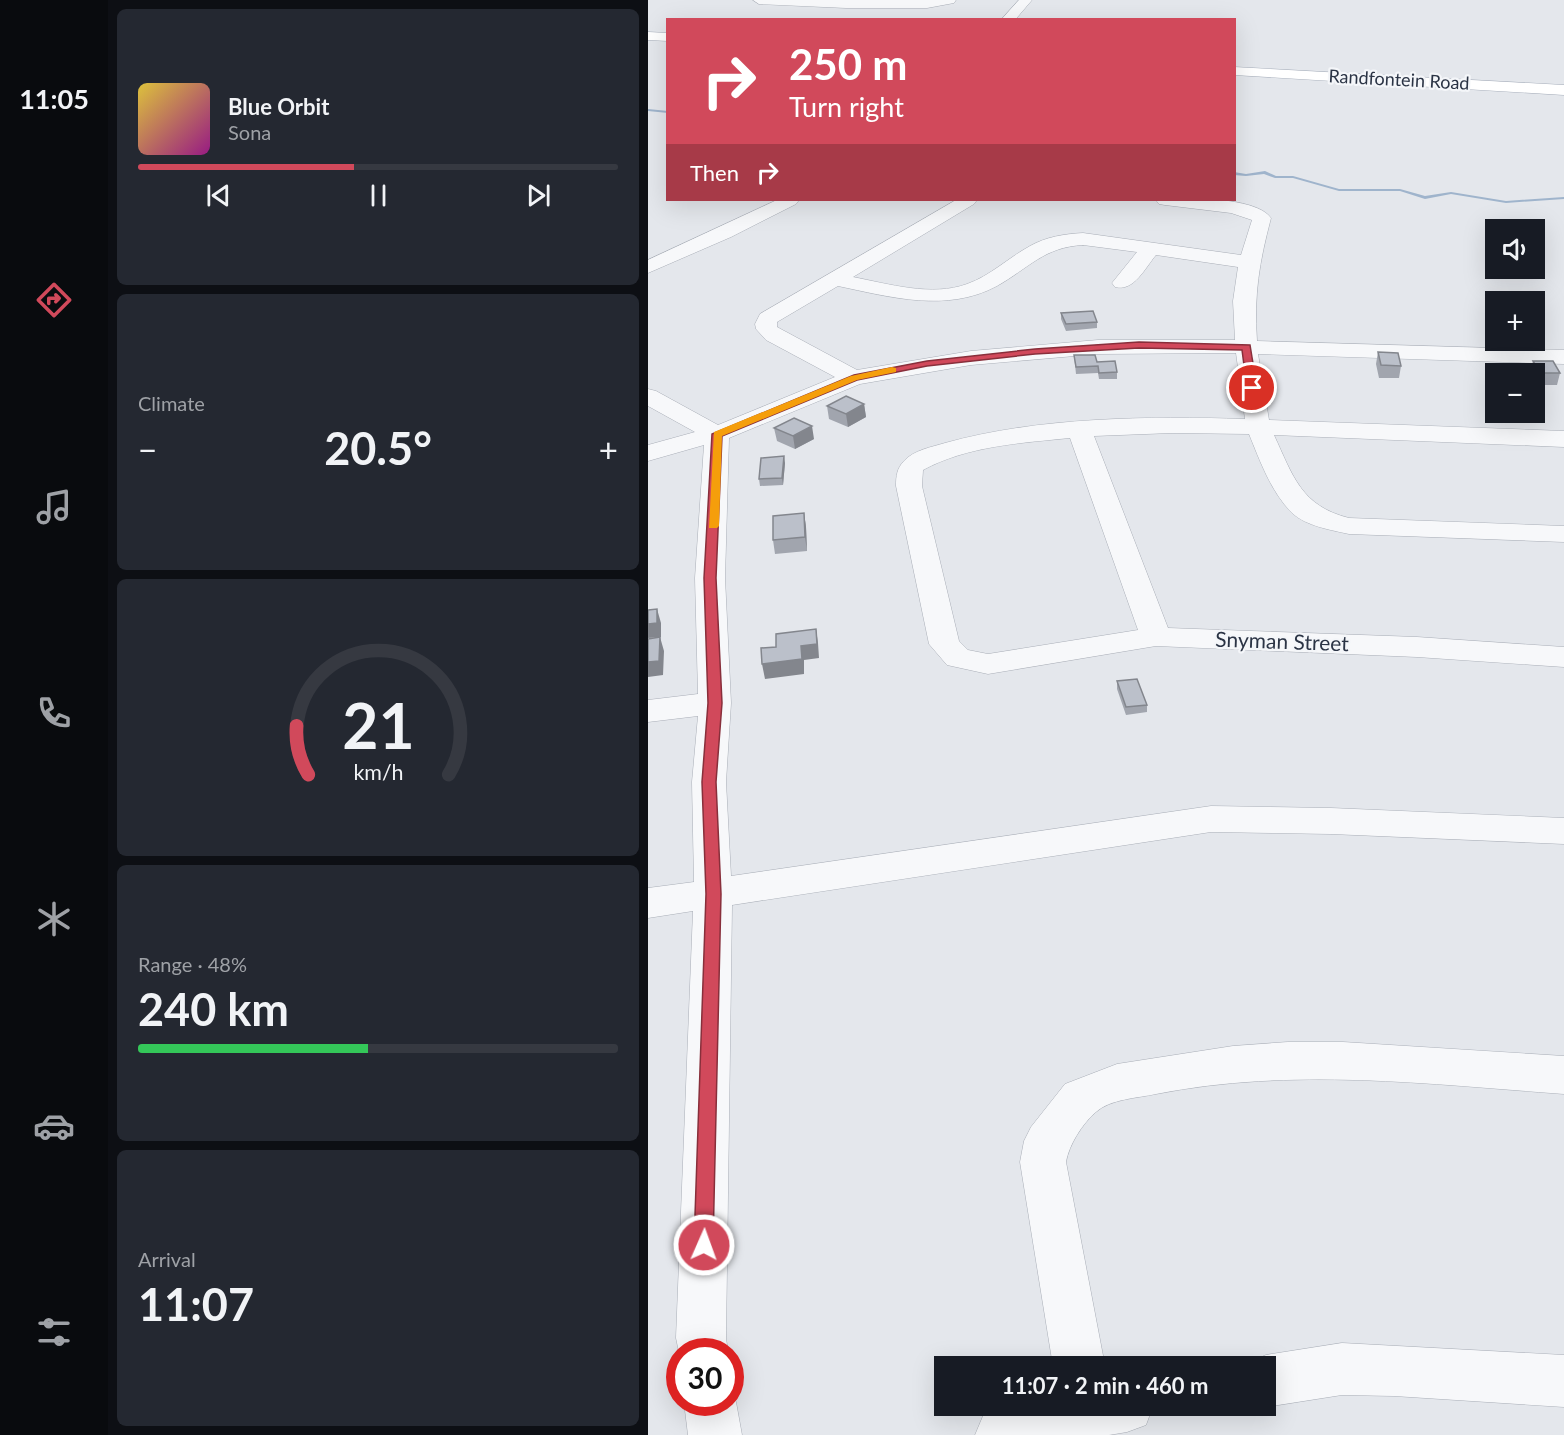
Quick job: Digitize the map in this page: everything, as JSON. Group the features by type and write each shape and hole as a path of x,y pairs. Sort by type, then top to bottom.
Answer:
{"main road":[{"path":"648,36 666,38"},
{"name":"Randfontein Road","path":"1236,71 1564,90"}],"street":[{"path":"759,0 858,4 927,3 950,0"},
{"path":"1009,18 1026,0"},
{"path":"648,267 724,233 787,201"},
{"path":"854,378 774,335 767,329 766,324 776,314 966,201"},
{"path":"1173,201 1238,209 1258,214 1262,218 1249,262 1245,301 1246,347 1258,427 1281,479 1291,496 1302,508 1328,520 1364,527 1564,534"},
{"path":"834,279 909,294 970,290 985,284 1040,247 1055,241 1083,239 1249,262"},
{"path":"1122,283 1150,248"},
{"path":"648,453 717,434 854,378 927,364 1035,351 1139,345 1564,357"},
{"path":"648,396 717,434"},
{"path":"1156,637 1080,431 1138,425 1258,427 1564,440"},
{"name":"Snyman Street","path":"1080,431 951,448 922,459 912,466 909,486 944,644 958,658 975,662 1002,662 1156,637 1417,647 1564,657"},
{"path":"701,1338 713,894 709,782 715,703 710,578 717,434"},
{"path":"648,711 715,703"},
{"path":"648,903 1211,819 1331,821 1564,831"},
{"path":"1086,1356 1044,1162 1047,1141 1081,1098 1117,1083 1158,1075 1233,1064 1288,1060 1343,1060 1564,1075"},
{"path":"1276,1379 1342,1369 1394,1370 1564,1382"},
{"path":"712,1416 714,1435"},
{"path":"1002,1435 1048,1416"}],"building":[{"path":"1093,311 1097,322 1066,324 1061,313"},
{"path":"1378,352 1398,353 1401,366 1381,365"},
{"path":"1074,355 1095,355 1097,362 1115,361 1117,372 1099,373 1098,366 1076,367"},
{"path":"1533,361 1553,361 1560,373 1545,373 1545,363"},
{"path":"846,396 864,404 846,414 827,406"},
{"path":"794,418 812,426 793,436 774,428"},
{"path":"784,456 782,478 759,479 761,458"},
{"path":"804,513 805,537 773,540 773,516"},
{"path":"657,609 657,623 648,624 648,610"},
{"path":"816,629 817,644 801,646 802,659 762,664 761,648 776,647 776,634"},
{"path":"660,637 659,661 648,662 648,639"},
{"path":"1137,679 1147,705 1126,707 1117,681"}],"waterway":[{"path":"648,110 666,112"},
{"path":"1236,173 1246,175 1265,172 1275,177 1293,177 1339,190 1400,190 1425,198 1451,193 1506,202 1564,198"}],"slow traffic":[{"path":"713,526 717,434 854,378 892,370"}],"route":[{"path":"704,1245 713,894 709,782 715,703 710,578 717,434 854,378 927,364 1035,351 1139,345 1246,347 1252,388"}]}
